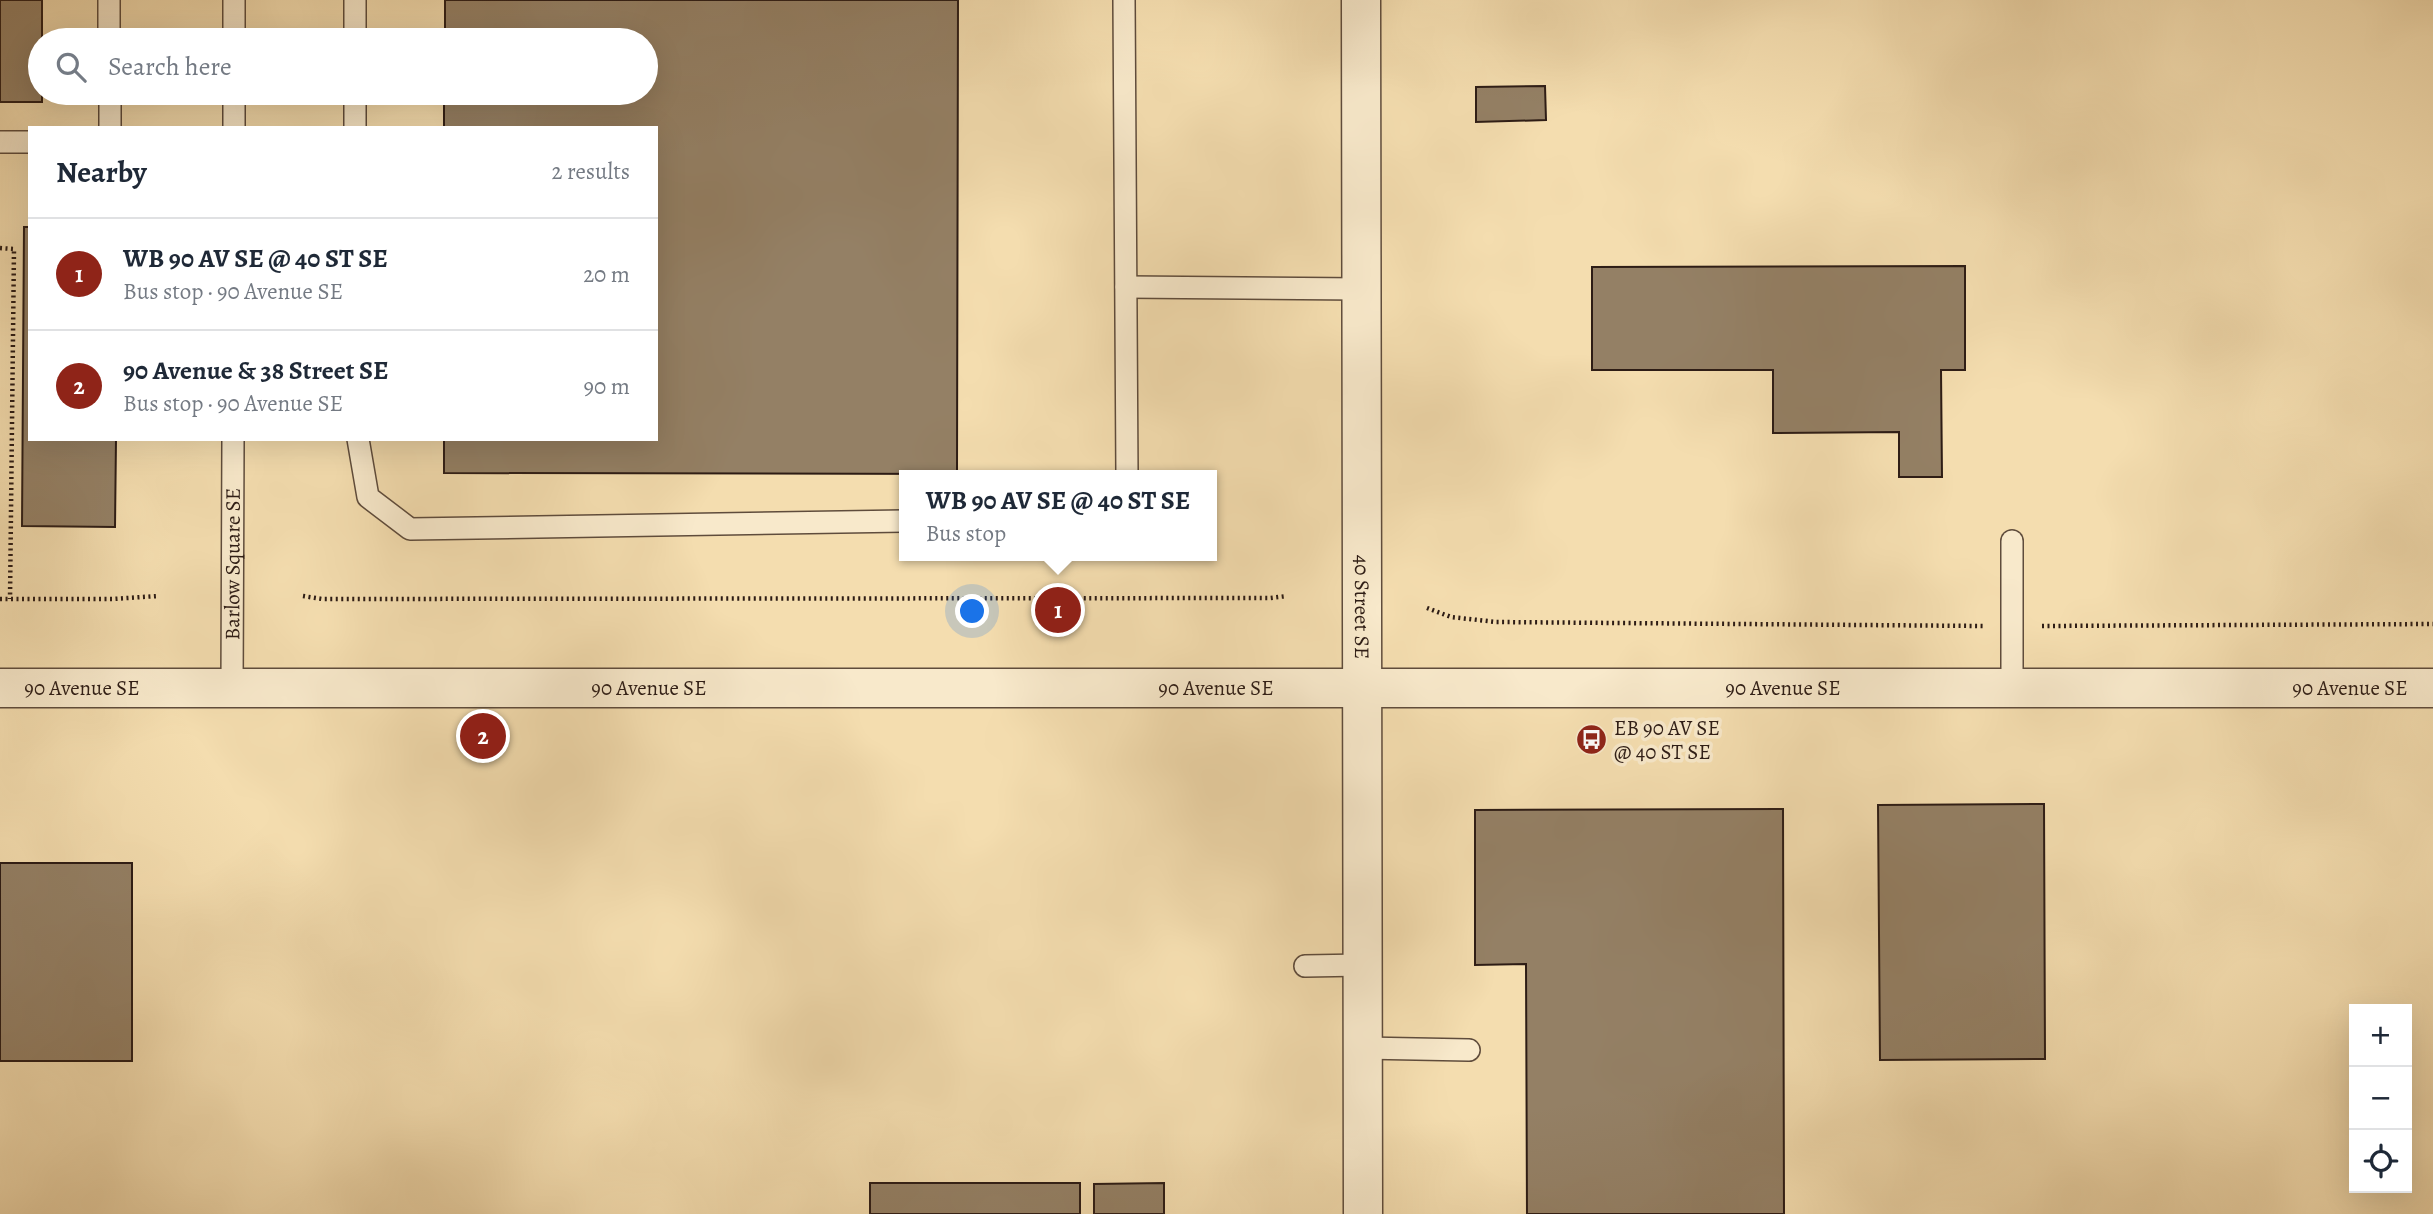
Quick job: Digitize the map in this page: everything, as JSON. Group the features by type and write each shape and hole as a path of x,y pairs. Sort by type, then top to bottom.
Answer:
{"street":[{"name":"40 Street SE","path":"1361,0 1363,1214"},
{"name":"90 Avenue SE","path":"0,688 2433,688"}],"lane":[{"path":"109,0 109,28"},
{"path":"234,0 234,28"},
{"path":"355,0 355,28"},
{"path":"1124,0 1127,470"},
{"path":"110,105 110,126"},
{"path":"234,105 234,126"},
{"path":"355,105 355,126"},
{"path":"0,142 28,142"},
{"path":"1126,287 1362,289"},
{"name":"Barlow Square SE","path":"232,690 233,441"},
{"path":"358,441 368,497 410,528 899,521"},
{"path":"2012,541 2012,688"},
{"path":"1305,966 1363,965"},
{"path":"1363,1048 1469,1049"}],"path":[{"path":"0,248 14,249 10,599"},
{"path":"0,599 111,600 158,596"},
{"path":"303,596 322,599 488,599 1287,596"},
{"path":"1427,608 1451,617 1496,622 2012,627 2433,624"}],"building":[{"path":"0,0 42,0 42,28 28,28 28,102 0,102"},
{"path":"445,0 958,0 957,470 899,470 899,474 444,473 444,441 658,441 658,126 444,126 444,105 658,105 658,28 445,28"},
{"path":"1545,86 1546,120 1476,122 1476,87"},
{"path":"24,227 28,227 28,441 116,441 115,527 22,526"},
{"path":"1965,266 1965,370 1941,370 1942,477 1899,477 1899,432 1773,433 1773,370 1592,370 1592,267"},
{"path":"2044,804 2045,1059 1880,1060 1878,805"},
{"path":"1783,809 1784,1214 1527,1214 1526,964 1475,965 1475,810"},
{"path":"0,863 132,863 132,1061 0,1061"},
{"path":"870,1183 1080,1183 1080,1214 870,1214"},
{"path":"1164,1183 1164,1214 1094,1214 1094,1184"}],"place":[{"name":"WB 90 AV SE @ 40 ST SE","path":"1058,610"},
{"name":"90 Avenue & 38 Street SE","path":"483,736"},
{"name":"EB 90 AV SE @ 40 ST SE","path":"1591,740"}]}
